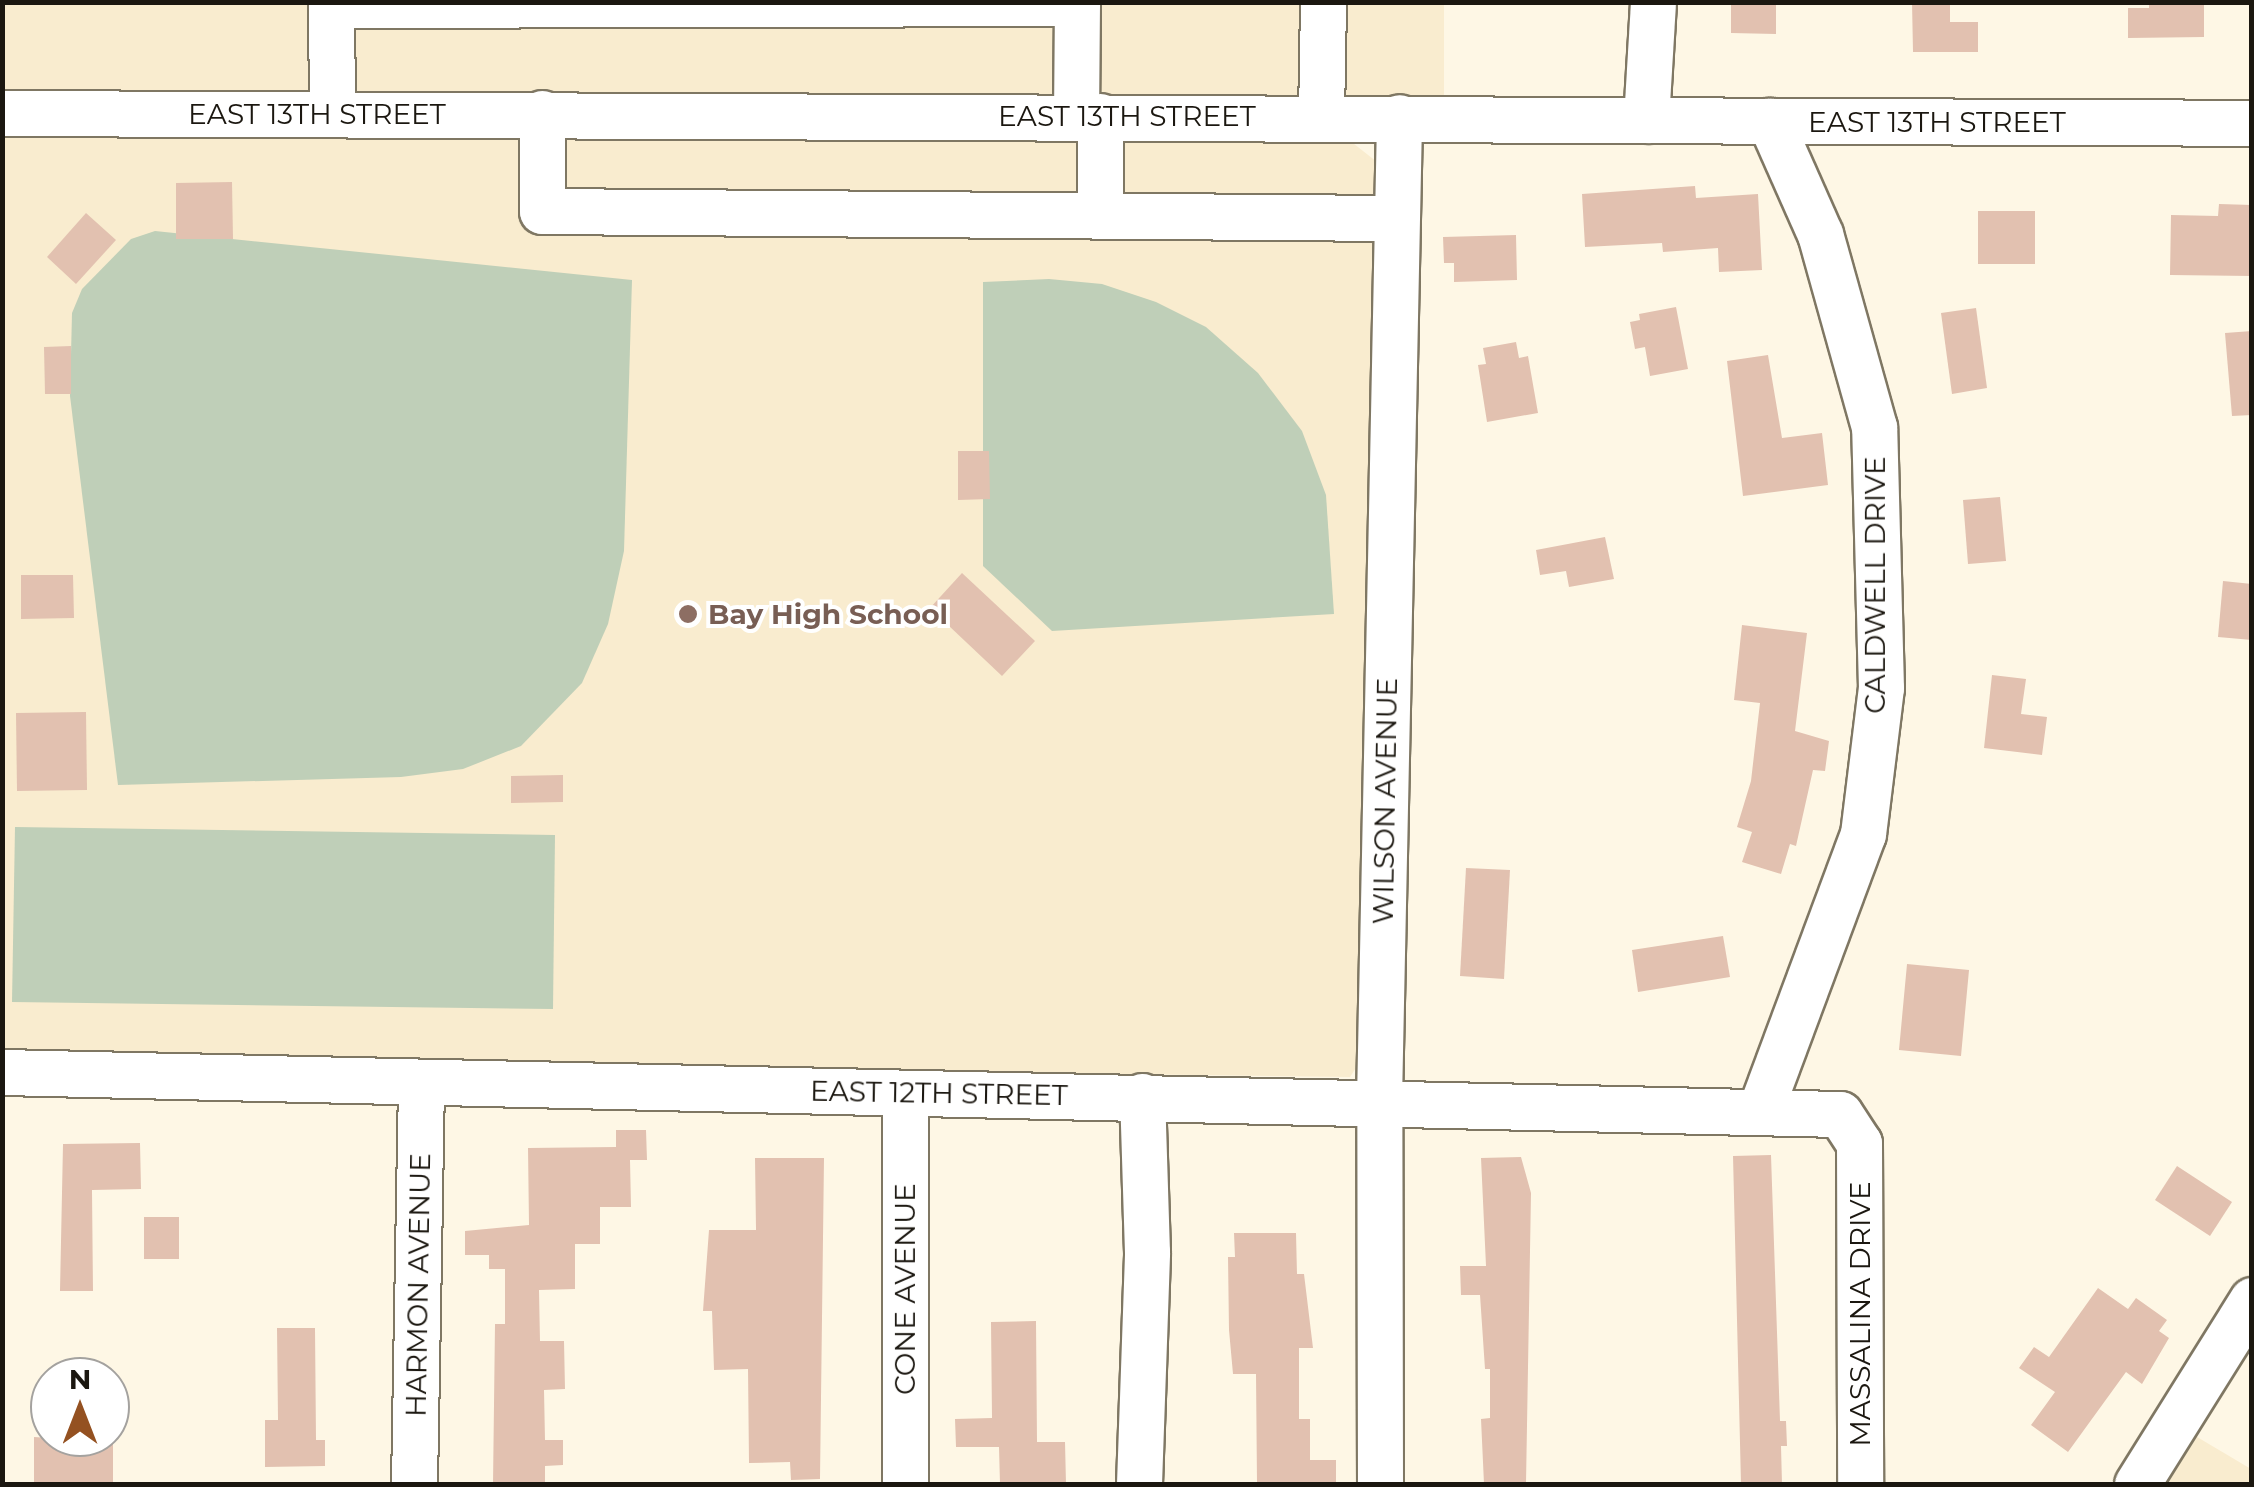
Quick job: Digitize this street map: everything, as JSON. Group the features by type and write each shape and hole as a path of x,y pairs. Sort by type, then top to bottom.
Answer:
{"street":[{"path":"1321,117 1323,2"},
{"path":"1646,120 1653,2"},
{"path":"332,114 331,5 1077,3 1100,213"},
{"name":"EAST 13TH STREET","path":"2,112 2252,123"},
{"path":"542,113 542,211 1396,218"},
{"name":"WILSON AVENUE","path":"1380,1484 1379,1100 1399,117"},
{"name":"CALDWELL DRIVE","path":"1760,1108 1863,834 1881,688 1874,426 1820,234 1770,122"},
{"name":"EAST 12TH STREET","path":"2,1072 421,1085 1760,1108 1840,1114 1860,1143"},
{"name":"HARMON AVENUE","path":"414,1484 421,1085"},
{"name":"CONE AVENUE","path":"905,1093 905,1484"},
{"path":"1139,1484 1147,1252 1142,1096"},
{"name":"MASSALINA DRIVE","path":"1860,1143 1860,1484"},
{"path":"2137,1484 2252,1300"}],"shaded area":[{"path":"2,3 1444,3 1444,102 3,96"},
{"name":"Bay High School","path":"756,131 1349,140 1377,162 1365,1054 1350,1077 3,1059 3,138"},
{"path":"2187,1431 2251,1469 2251,1484 2153,1484"}],"green space":[{"path":"155,231 632,280 624,551 608,624 582,683 521,746 463,769 401,777 118,785 70,396 72,313 82,289 131,239"},
{"path":"1049,279 1102,284 1156,302 1206,327 1258,373 1302,431 1326,495 1334,614 1052,631 983,566 983,282"},
{"path":"15,827 555,835 553,1009 12,1002"}],"building":[{"path":"1731,2 1776,2 1776,34 1731,33"},
{"path":"1912,2 1950,2 1950,22 1978,22 1978,52 1913,52"},
{"path":"2149,2 2204,2 2204,37 2128,38 2128,8 2149,8"},
{"path":"232,182 233,239 176,239 176,183"},
{"path":"1695,186 1696,198 1758,194 1762,270 1719,272 1718,248 1663,252 1662,243 1585,247 1582,194"},
{"path":"2219,204 2252,205 2252,276 2170,275 2171,215 2218,216"},
{"path":"1978,211 2035,211 2035,264 1978,264"},
{"path":"86,213 116,240 76,284 47,257"},
{"path":"1516,235 1517,280 1454,282 1454,263 1444,263 1443,237"},
{"path":"1676,307 1688,369 1650,376 1645,347 1635,349 1630,322 1640,320 1639,314"},
{"path":"1976,308 1987,388 1952,394 1941,313"},
{"path":"2252,331 2252,415 2232,416 2225,333"},
{"path":"1516,342 1519,358 1528,356 1538,413 1487,422 1478,365 1486,364 1483,348"},
{"path":"71,346 71,394 45,394 44,347"},
{"path":"1768,355 1782,438 1822,433 1828,485 1743,496 1727,361"},
{"path":"958,451 989,451 990,499 958,500"},
{"path":"2000,497 2006,561 1968,564 1963,500"},
{"path":"1605,537 1614,579 1569,587 1566,571 1540,575 1536,550"},
{"path":"962,573 1035,641 1002,676 930,608"},
{"path":"21,575 73,575 74,618 21,619"},
{"path":"2223,581 2252,584 2252,640 2218,637"},
{"path":"1742,625 1807,633 1795,731 1829,741 1825,771 1813,770 1796,846 1790,844 1781,874 1742,862 1752,832 1737,827 1751,781 1760,703 1734,700"},
{"path":"1992,675 2026,679 2021,714 2047,717 2042,755 1984,748"},
{"path":"86,712 87,790 17,791 16,713"},
{"path":"563,775 563,802 511,803 511,776"},
{"path":"1466,868 1510,870 1504,979 1460,976"},
{"path":"1723,936 1730,977 1638,992 1632,950"},
{"path":"1907,964 1969,970 1961,1056 1899,1050"},
{"path":"616,1130 646,1130 647,1160 630,1160 631,1207 600,1207 600,1244 575,1244 575,1289 539,1290 540,1341 564,1341 565,1389 544,1390 545,1440 563,1440 563,1465 545,1466 545,1482 493,1484 495,1324 505,1324 505,1269 489,1269 489,1255 465,1255 465,1231 529,1225 528,1148 616,1147"},
{"path":"140,1143 141,1189 92,1190 93,1291 60,1291 63,1144"},
{"path":"1771,1155 1780,1421 1786,1421 1787,1446 1781,1446 1782,1484 1741,1484 1733,1156"},
{"path":"1521,1157 1531,1193 1526,1484 1484,1484 1481,1419 1490,1418 1490,1369 1485,1369 1480,1295 1461,1295 1460,1266 1486,1266 1481,1158"},
{"path":"755,1158 824,1158 820,1479 791,1480 790,1462 749,1463 748,1369 714,1370 712,1311 703,1311 709,1230 756,1230"},
{"path":"2177,1166 2232,1202 2210,1236 2155,1200"},
{"path":"144,1217 179,1217 179,1259 144,1259"},
{"path":"1234,1233 1296,1233 1297,1274 1304,1274 1313,1348 1299,1348 1299,1419 1310,1419 1310,1460 1336,1460 1336,1484 1257,1484 1256,1374 1233,1374 1228,1257 1235,1257"},
{"path":"2098,1288 2128,1309 2136,1298 2167,1320 2159,1331 2169,1338 2142,1384 2126,1372 2068,1452 2031,1425 2055,1392 2019,1368 2034,1347 2049,1357"},
{"path":"1036,1321 1037,1442 1065,1442 1066,1484 1000,1484 999,1447 956,1447 955,1419 992,1418 991,1322"},
{"path":"277,1328 315,1328 316,1440 325,1440 325,1466 265,1467 265,1420 278,1420"},
{"path":"34,1457 113,1457 113,1484 34,1484"}],"place":[{"name":"Bay High School","path":"688,614"}]}
